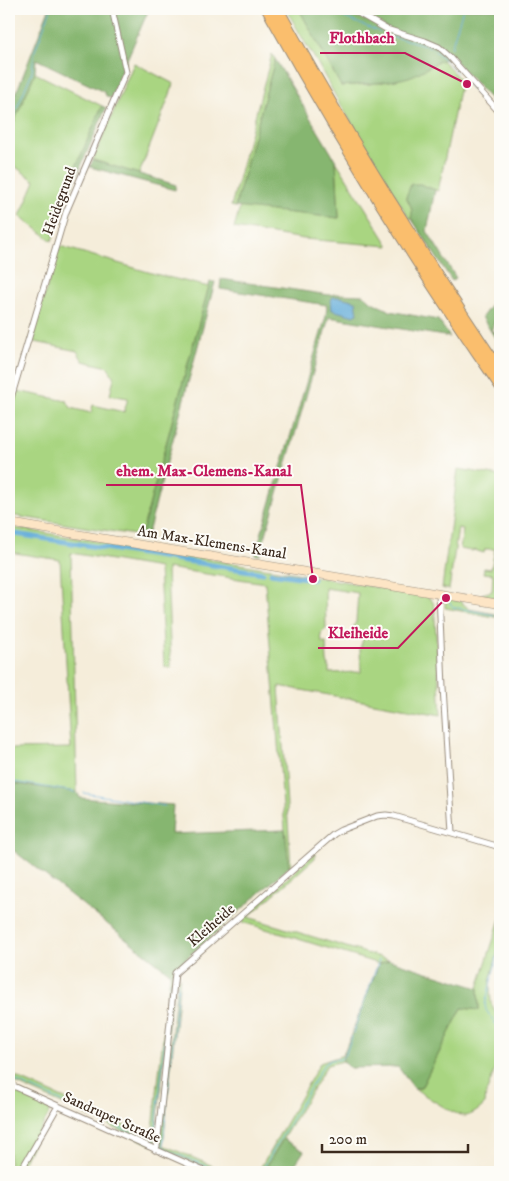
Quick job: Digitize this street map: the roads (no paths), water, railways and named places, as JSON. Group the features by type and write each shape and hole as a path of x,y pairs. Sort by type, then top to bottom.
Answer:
{"highway":[{"path":"267,9 324,110 383,206 435,289 500,386"},
{"path":"278,9 385,192 500,370"}],"main road":[{"name":"Am Max-Klemens-Kanal","path":"9,523 500,604"}],"street":[{"name":"Heidegrund","path":"9,405 66,212 126,72 112,9"},
{"path":"351,9 386,28 439,47 500,113"},
{"path":"439,594 452,832"},
{"name":"Kleiheide","path":"155,1150 157,1146 175,973 334,834 341,830 372,818 386,815 500,846"},
{"name":"Sandruper Straße","path":"9,1084 206,1172"},
{"path":"20,1172 58,1106"}],"water":[{"path":"333,297 356,301 358,313 354,316 332,310 331,300"}],"waterway":[{"path":"9,127 32,72 34,53 51,9"},
{"path":"327,9 380,32"},
{"path":"451,48 463,9"},
{"path":"386,35 430,48 441,56 457,73"},
{"path":"462,78 500,121"},
{"path":"9,533 263,573"},
{"path":"271,573 313,579"},
{"path":"450,603 453,607 500,616"},
{"path":"9,781 75,792"},
{"path":"84,793 165,806"},
{"path":"500,946 485,1005 486,1010 500,1030"},
{"path":"261,1172 324,1064 331,1060 341,1059 346,1053 379,960"},
{"path":"152,1142 155,1137 171,981"},
{"path":"178,984 163,1146 169,1151 221,1172"},
{"path":"9,1078 152,1142"}],"place":[{"name":"Flothbach","path":"467,84"},
{"name":"ehem. Max-Clemens-Kanal","path":"313,579"},
{"name":"Kleiheide","path":"446,598"}]}
